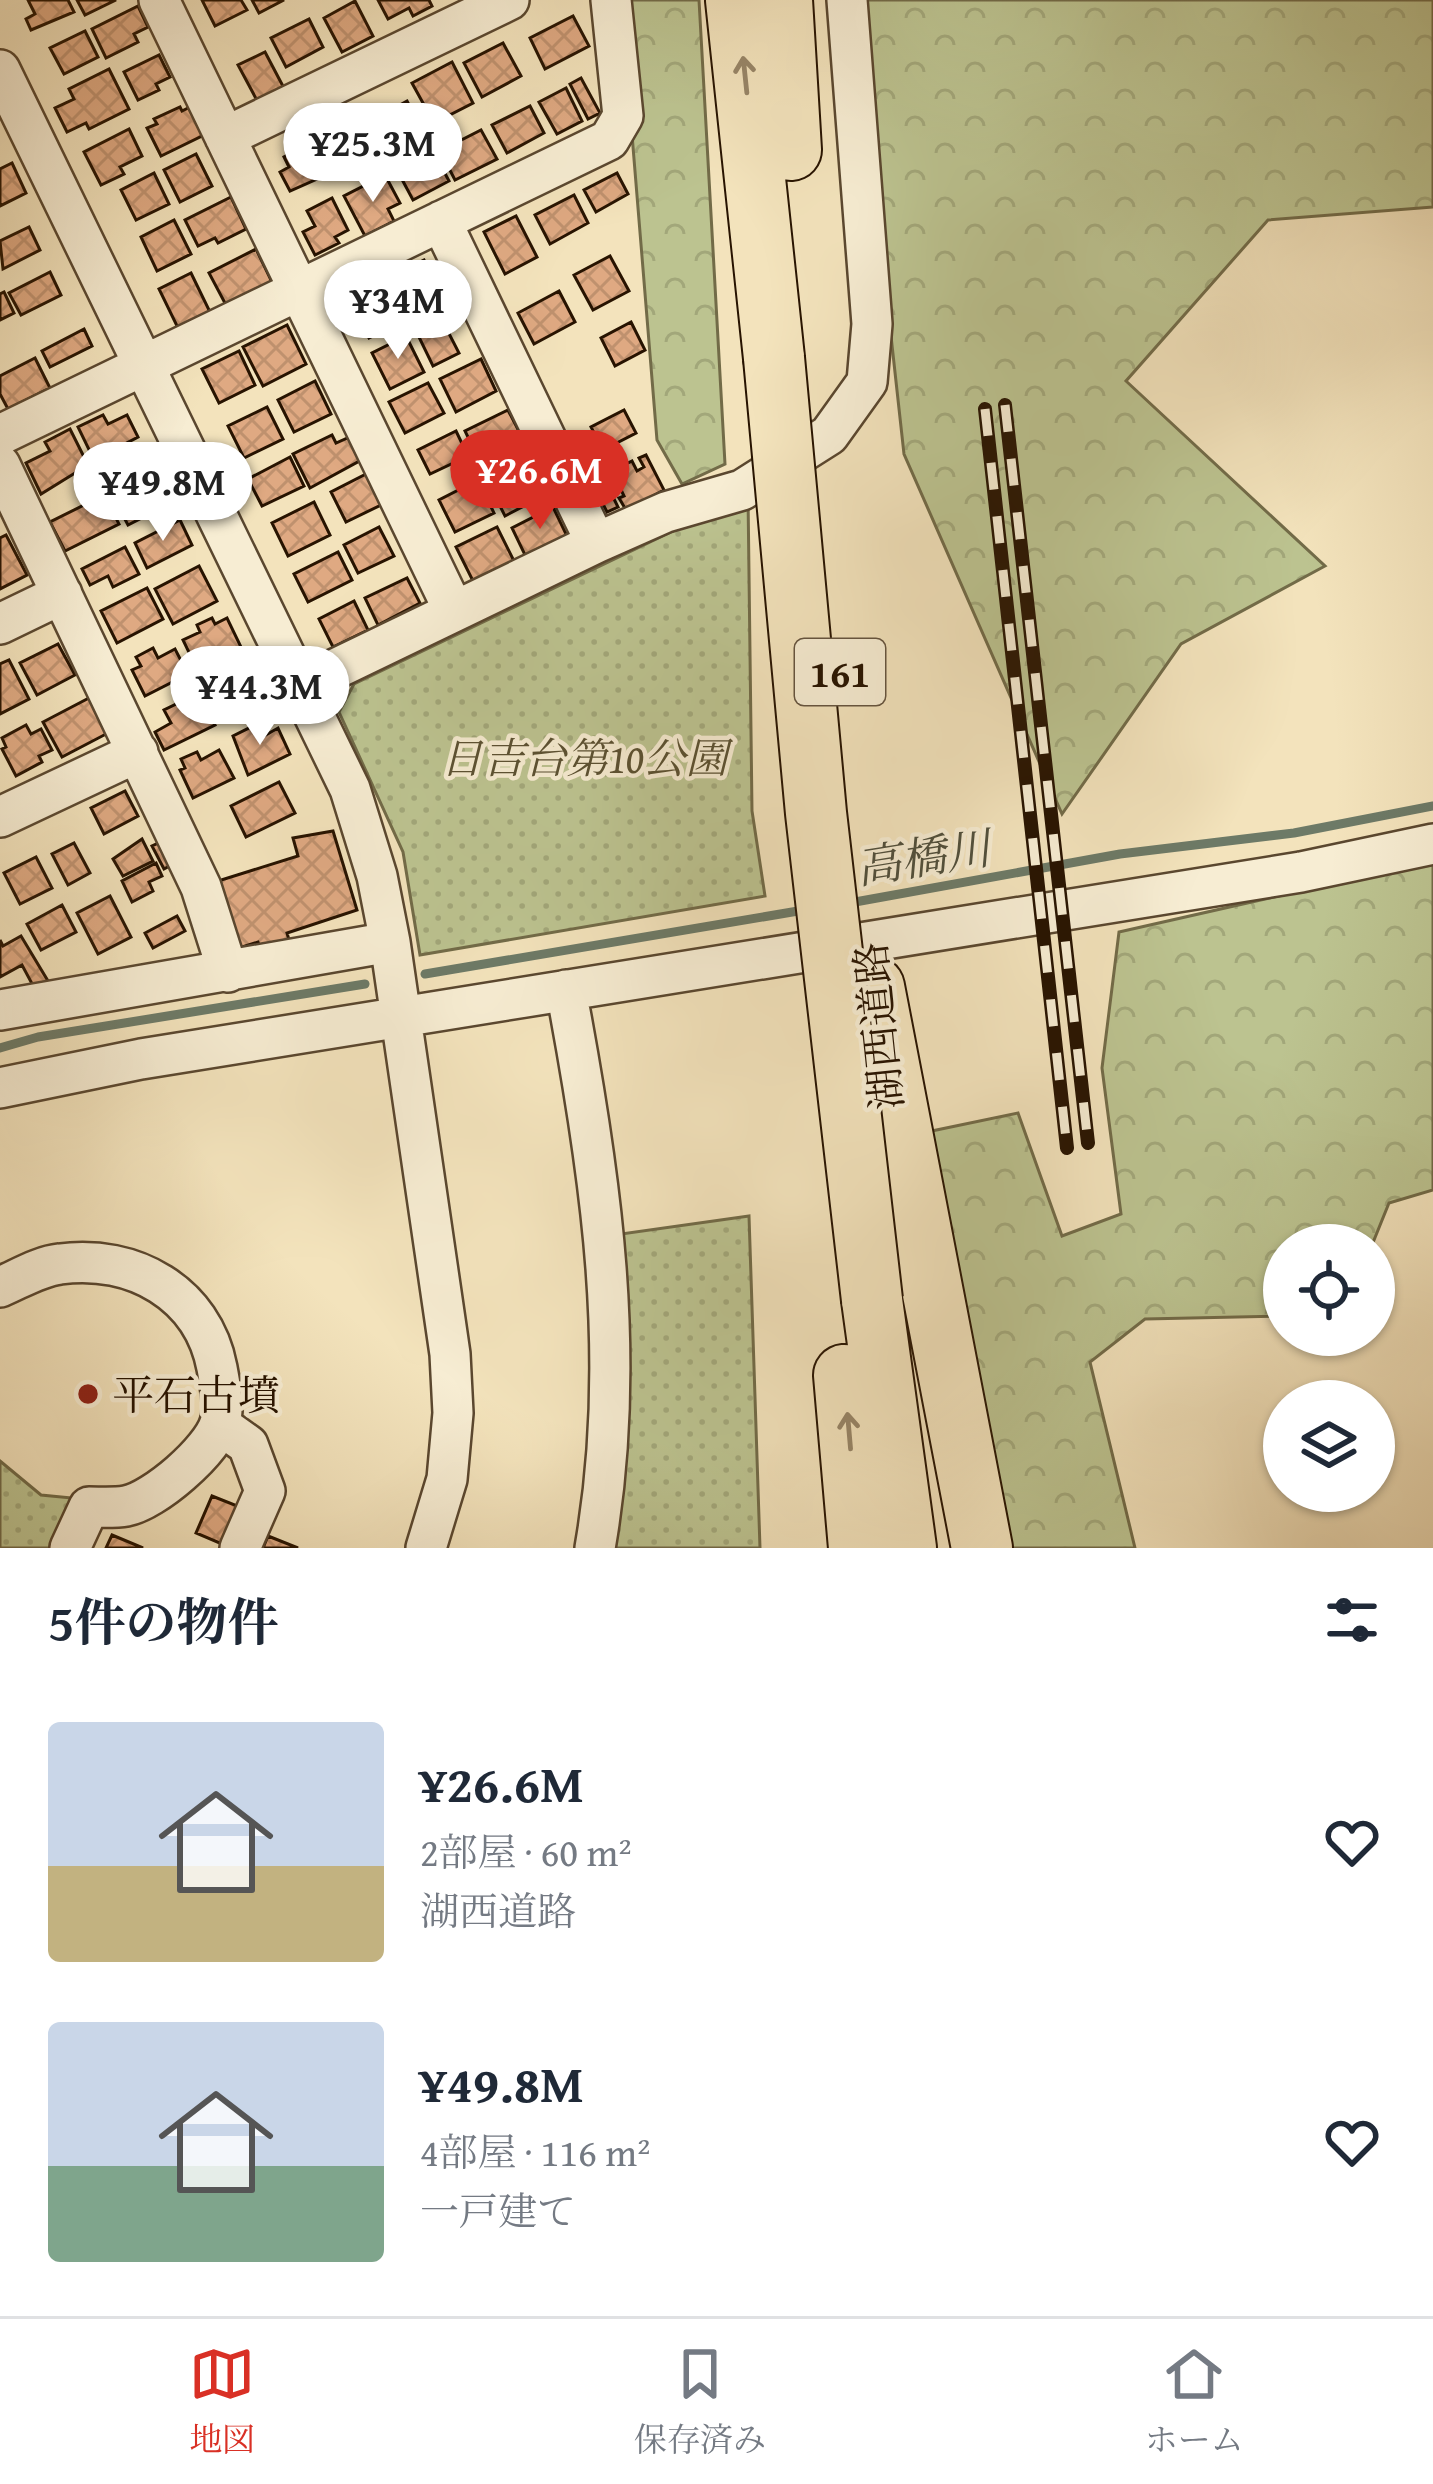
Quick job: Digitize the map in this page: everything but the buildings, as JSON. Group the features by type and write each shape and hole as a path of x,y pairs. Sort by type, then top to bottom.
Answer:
{"highway":[{"name":"湖西道路","path":"736,0 792,358 874,987 888,1299"},
{"name":"湖西道路","path":"782,0 792,164 792,358 816,813 823,1074 888,1299"},
{"path":"859,1548 888,1299"},
{"path":"888,1299 906,1548"},
{"path":"888,1299 950,1548"},
{"path":"888,1299 982,1548"}],"street":[{"path":"159,0 454,611"},
{"path":"225,137 509,0"},
{"path":"0,435 609,140 623,116 610,0"},
{"path":"300,686 596,543 666,512 742,490 830,435 867,382 872,324 847,0"},
{"path":"0,70 350,789 377,876 450,1354 447,1479 426,1548"},
{"path":"441,221 596,543"},
{"path":"0,465 201,887 228,972"},
{"path":"0,624 62,594"},
{"path":"0,818 138,752"},
{"path":"0,1088 119,1063 1300,872 1433,844"},
{"path":"0,1010 390,942"},
{"path":"566,990 600,1181 610,1295 612,1410 595,1548"},
{"path":"0,1287 55,1264 102,1262 153,1277 188,1304 213,1347 221,1392 220,1425 197,1458 161,1488 129,1506 89,1507 70,1548"},
{"path":"220,1425 248,1445 265,1491 240,1548"}],"green space":[{"path":"621,0 699,0 725,464 682,484 657,440"},
{"path":"854,0 1433,0 1433,207 1268,220 1126,381 1325,566 1181,644 1062,814 904,454"},
{"name":"日吉台第10公園","path":"748,495 752,811 765,896 420,955 403,852 339,712 354,684"},
{"path":"1433,861 1433,1190 1389,1203 1380,1224 1263,1224 1263,1316 1145,1319 1090,1362 1135,1548 1007,1548 927,1132 1018,1113 1062,1236 1121,1214 1102,1068 1119,932"},
{"path":"749,1216 760,1548 608,1548 621,1234"},
{"path":"0,1461 41,1495 72,1498 51,1548 0,1548"}],"waterway":[{"name":"高橋川","path":"844,904 1120,854 1294,833 1433,806"},
{"name":"高橋川","path":"425,974 804,910"},
{"name":"高橋川","path":"0,1048 38,1037 365,984"}],"railway":[{"path":"1005,405 1088,1143"},
{"path":"985,409 1067,1148"}],"place":[{"name":"平石古墳","path":"88,1394"}]}
